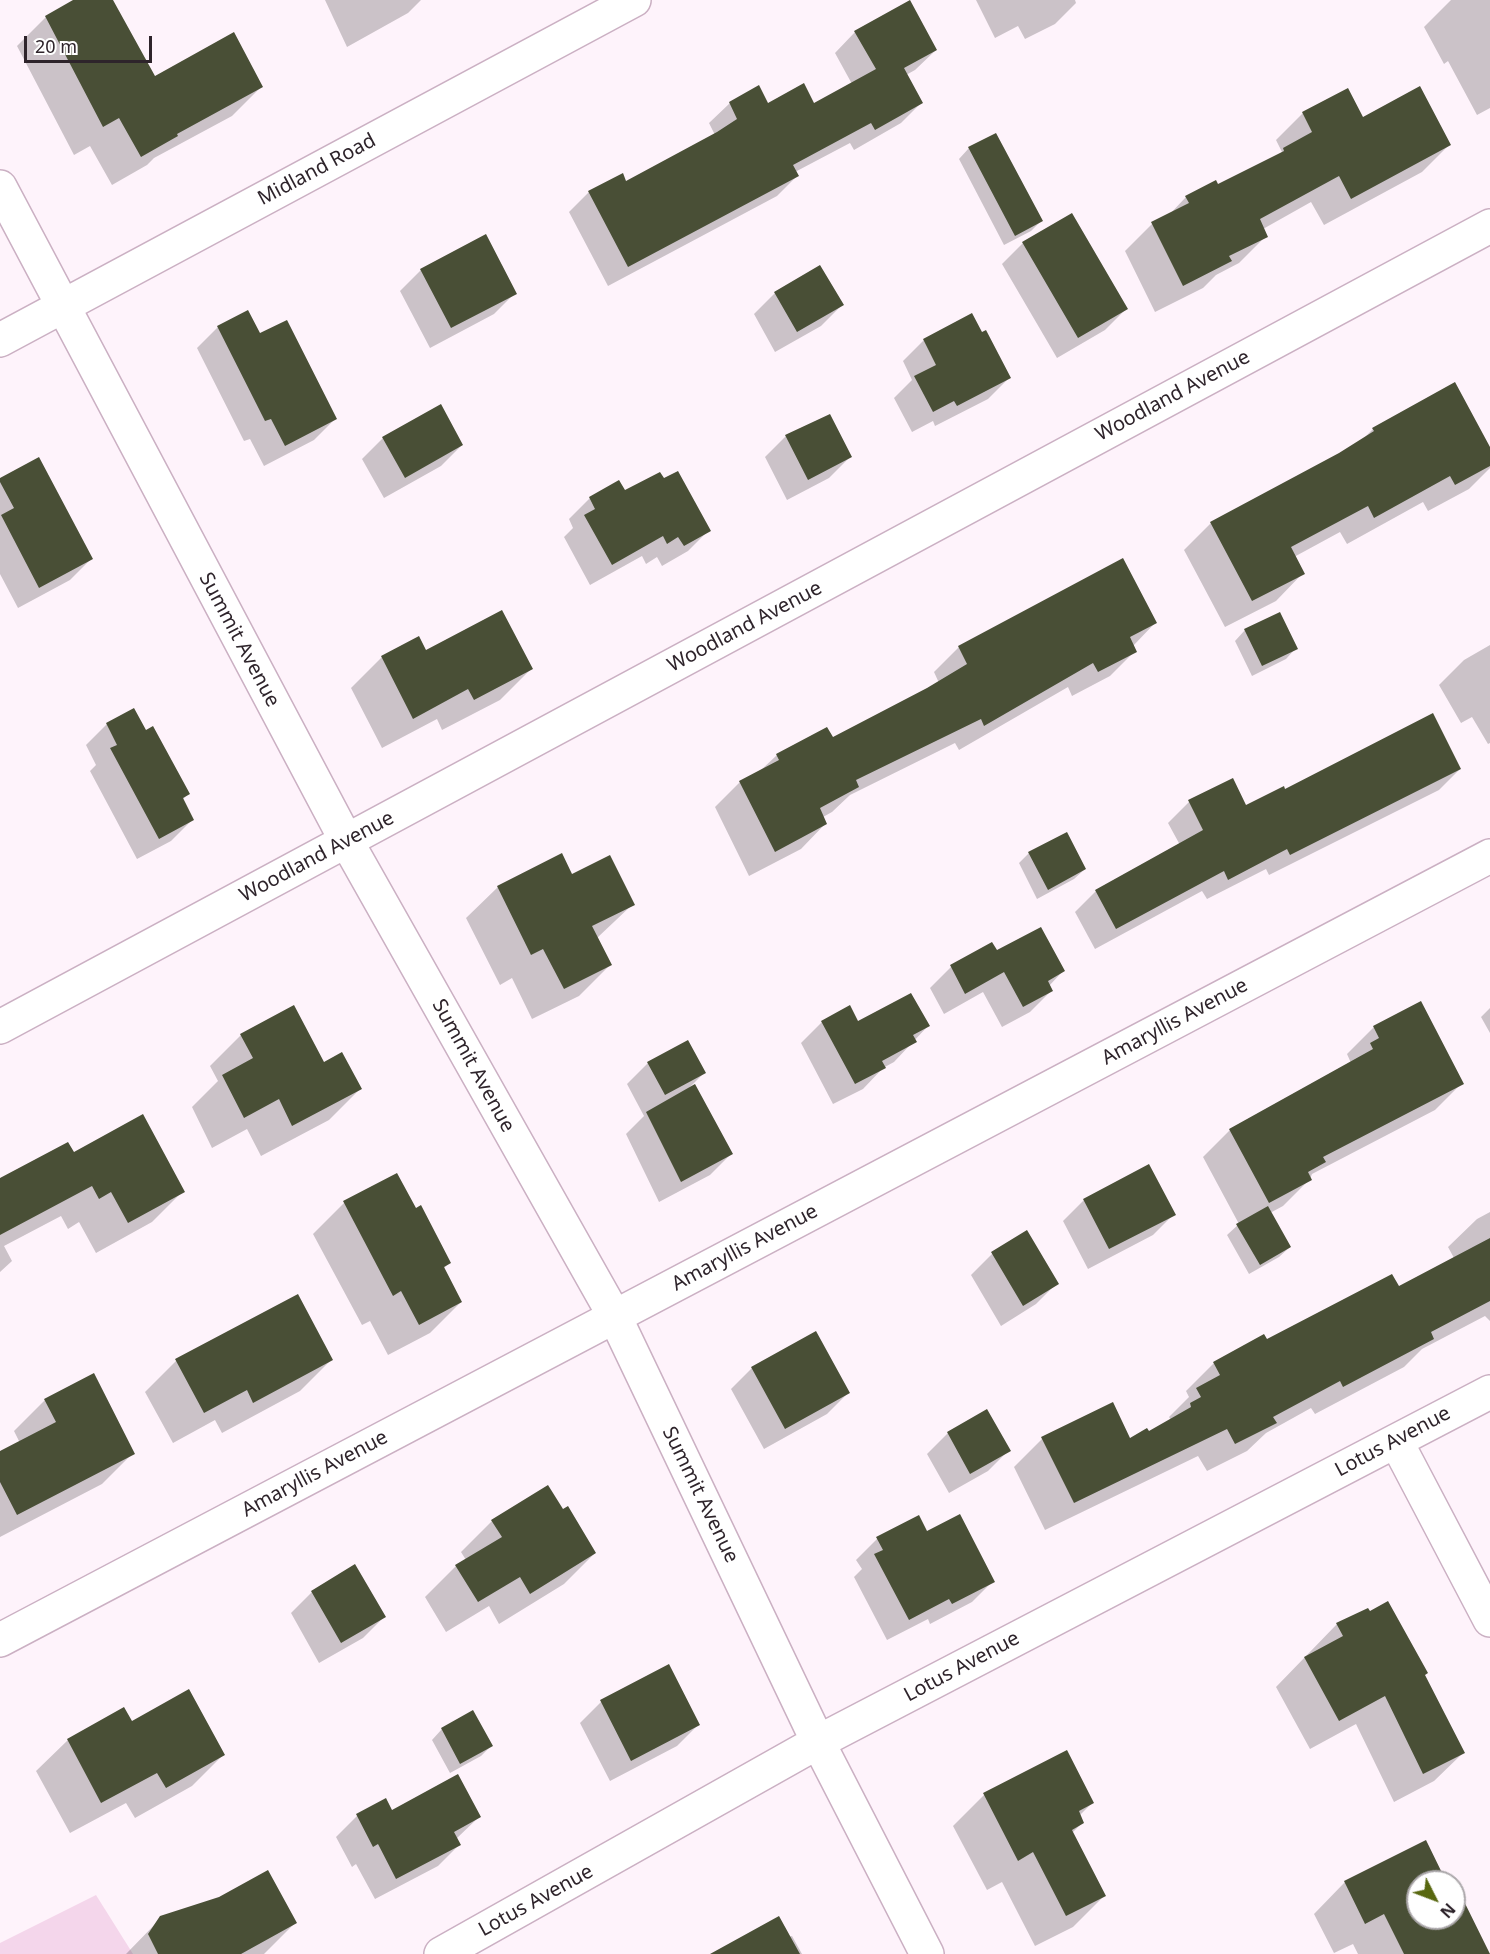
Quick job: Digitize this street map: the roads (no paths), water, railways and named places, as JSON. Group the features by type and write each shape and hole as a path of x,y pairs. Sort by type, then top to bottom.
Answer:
{"street":[{"name":"Midland Road","path":"0,340 634,0"},
{"name":"Summit Avenue","path":"0,187 347,842 615,1317 818,1742 927,1954"},
{"name":"Woodland Avenue","path":"0,1027 1490,226"},
{"name":"Amaryllis Avenue","path":"0,1640 1490,856"},
{"name":"Lotus Avenue","path":"441,1954 818,1742 1490,1392"},
{"path":"1396,1441 1490,1620"}]}
